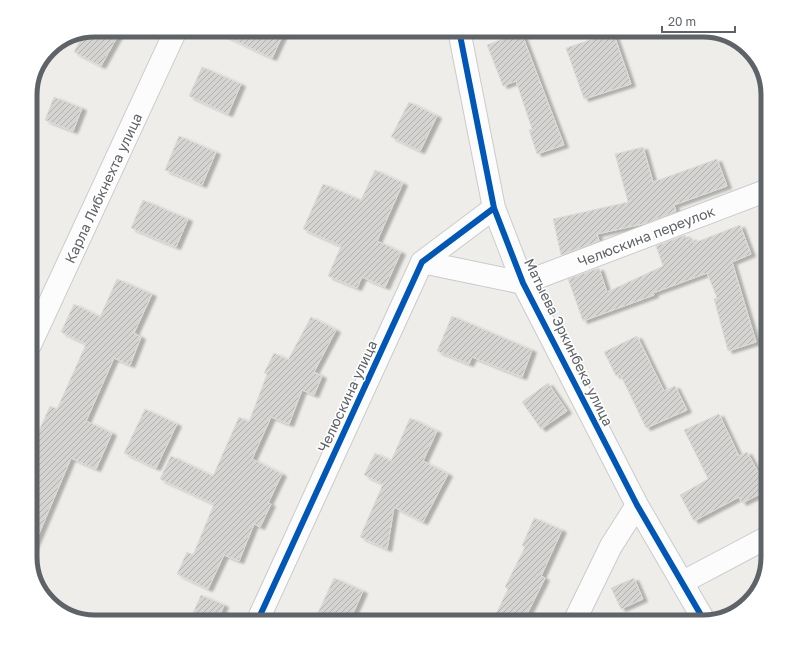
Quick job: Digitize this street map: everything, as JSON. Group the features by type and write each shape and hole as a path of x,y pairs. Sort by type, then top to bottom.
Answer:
{"street":[{"name":"Карла Либкнехта улица","path":"37,330 173,37"},
{"name":"Матыева Эркинбека улица","path":"460,37 494,208 523,283 637,505 701,615"},
{"name":"Челюскина переулок","path":"523,283 761,193"},
{"name":"Челюскина улица","path":"260,615 422,262 494,208"},
{"path":"422,262 523,283"},
{"path":"577,615 610,546 637,505"},
{"path":"683,582 761,541"}],"building":[{"path":"117,37 101,66 74,52 81,39"},
{"path":"228,37 282,37 272,58"},
{"path":"508,37 523,37 564,145 537,154 529,130 532,129 516,81 503,86 487,45"},
{"path":"598,37 615,37 631,84 584,99 566,48"},
{"path":"202,67 241,84 228,114 189,96"},
{"path":"54,97 82,108 73,131 45,120"},
{"path":"409,102 437,116 420,151 391,137"},
{"path":"179,136 216,152 202,185 165,170"},
{"path":"643,147 653,182 717,159 727,186 674,205 676,211 647,223 597,234 599,241 561,255 553,219 628,202 615,154"},
{"path":"375,170 403,183 377,241 401,252 385,287 362,277 357,288 328,276 341,246 303,229 323,184 361,200"},
{"path":"143,200 188,219 176,247 131,228"},
{"path":"740,225 751,254 732,262 756,342 728,351 714,299 717,298 707,273 653,293 654,295 583,321 568,279 599,268 607,292 663,266 656,246 685,235 687,240 692,238 694,243"},
{"path":"117,279 152,294 134,333 141,337 130,365 114,358 86,421 112,433 96,469 71,458 37,538 37,435 50,406 57,409 86,344 61,332 74,304 100,317"},
{"path":"452,316 532,350 522,377 472,357 469,364 437,351"},
{"path":"311,317 336,330 314,372 322,376 314,395 302,390 289,424 271,417 252,459 282,474 268,503 271,504 260,527 254,524 239,561 224,555 208,589 177,574 187,552 193,555 214,504 160,479 171,456 213,476 239,417 249,422 267,374 264,373 274,353 288,360"},
{"path":"637,336 664,391 675,386 687,410 646,428 620,374 616,376 604,352"},
{"path":"548,383 567,411 541,429 522,402"},
{"path":"145,409 177,424 156,468 124,453"},
{"path":"719,414 739,456 747,452 761,477 761,494 742,503 739,497 694,521 680,495 708,479 684,430"},
{"path":"410,418 437,431 423,461 448,474 423,522 394,507 387,549 360,537 383,484 364,475 375,453 391,461"},
{"path":"534,518 562,530 541,576 545,578 526,615 495,615 508,589 505,587 525,547 522,546"},
{"path":"334,578 363,591 352,615 317,615"},
{"path":"634,578 643,599 621,609 611,588"},
{"path":"201,595 224,605 220,615 192,615"}],"cycle path":[{"path":"460,37 494,208 523,283 637,505 701,615"},
{"path":"260,615 422,262 494,208"}]}
